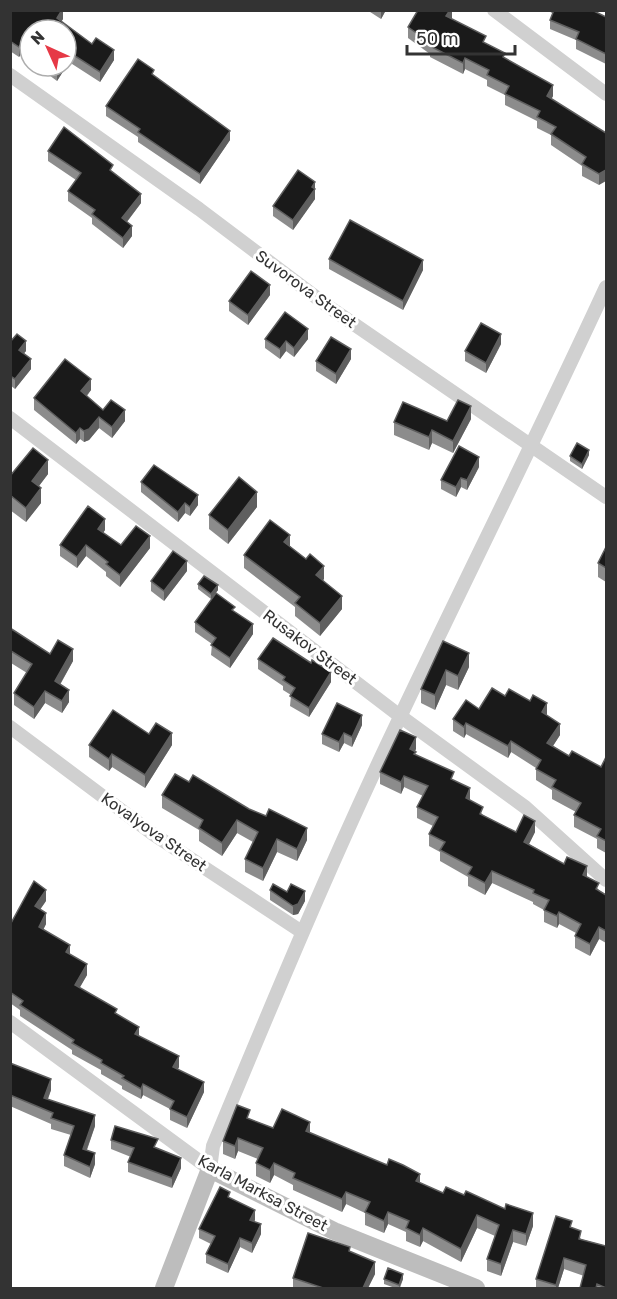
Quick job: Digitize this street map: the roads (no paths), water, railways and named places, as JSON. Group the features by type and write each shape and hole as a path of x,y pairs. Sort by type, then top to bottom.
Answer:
{"street":[{"path":"494,10 606,94"},
{"name":"Suvorova Street","path":"10,75 199,209 339,314 606,497"},
{"path":"164,1288 210,1169 213,1146 302,932 400,716 532,447 606,287"},
{"name":"Rusakov Street","path":"10,418 400,716 525,807 606,880"},
{"name":"Kovalyova Street","path":"10,727 153,834 302,932"},
{"name":"Karla Marksa Street","path":"10,1022 210,1169 334,1231 476,1288"}]}
